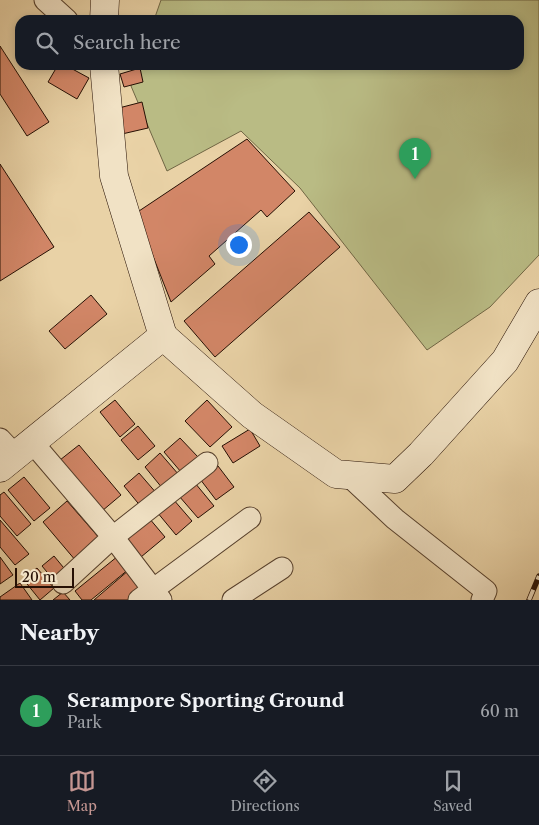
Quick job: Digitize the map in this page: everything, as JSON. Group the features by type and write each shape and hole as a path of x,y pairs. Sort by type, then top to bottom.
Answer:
{"street":[{"path":"45,0 62,15"},
{"path":"104,15 105,0"},
{"path":"104,70 114,176 163,336 252,415 336,474 396,479 506,361 539,303"},
{"path":"163,336 12,451 113,537 151,597 250,518"},
{"path":"63,584 113,537 207,463"},
{"path":"348,475 395,519 486,591 482,600"},
{"path":"233,600 282,568"}],"green space":[{"path":"161,0 539,0 539,255 490,307 427,350 300,188 241,131 167,171 131,86 136,70 524,70 524,15 156,15"}],"building":[{"path":"0,46 49,122 27,136 0,94"},
{"path":"55,70 74,70 89,78 77,99 48,82"},
{"path":"140,70 143,82 124,87 120,74"},
{"path":"142,102 148,128 122,134 115,109"},
{"path":"247,139 295,191 267,217 261,210 209,256 215,264 171,302 136,213"},
{"path":"0,164 54,247 0,281"},
{"path":"309,212 340,247 215,357 184,321"},
{"path":"91,295 107,314 65,349 49,331"},
{"path":"115,400 135,424 120,437 100,412"},
{"path":"207,400 232,427 210,447 185,421"},
{"path":"138,426 155,446 138,460 121,440"},
{"path":"250,429 260,446 233,463 222,446"},
{"path":"180,438 198,457 181,472 164,452"},
{"path":"79,445 121,495 102,511 60,460"},
{"path":"160,453 179,475 163,489 145,467"},
{"path":"218,466 234,487 216,500 200,479"},
{"path":"139,473 158,495 142,508 124,486"},
{"path":"24,477 50,508 34,521 8,490"},
{"path":"195,483 214,506 198,518 179,496"},
{"path":"4,492 31,524 17,536 0,516 0,495"},
{"path":"173,499 192,521 176,535 157,512"},
{"path":"67,501 101,540 76,561 43,522"},
{"path":"149,518 165,537 141,557 125,538"},
{"path":"0,520 29,554 15,565 0,547"},
{"path":"54,556 68,573 56,583 42,566"},
{"path":"118,556 129,569 91,600 82,600 75,591"},
{"path":"0,557 13,575 0,584"},
{"path":"37,568 54,588 40,600 23,579"},
{"path":"129,570 146,590 134,600 94,600"},
{"path":"20,583 32,600 0,600 0,597"},
{"path":"63,592 70,600 53,600"}],"railway":[{"path":"529,600 539,576"}],"place":[{"name":"Serampore Sporting Ground","path":"415,179"}]}
